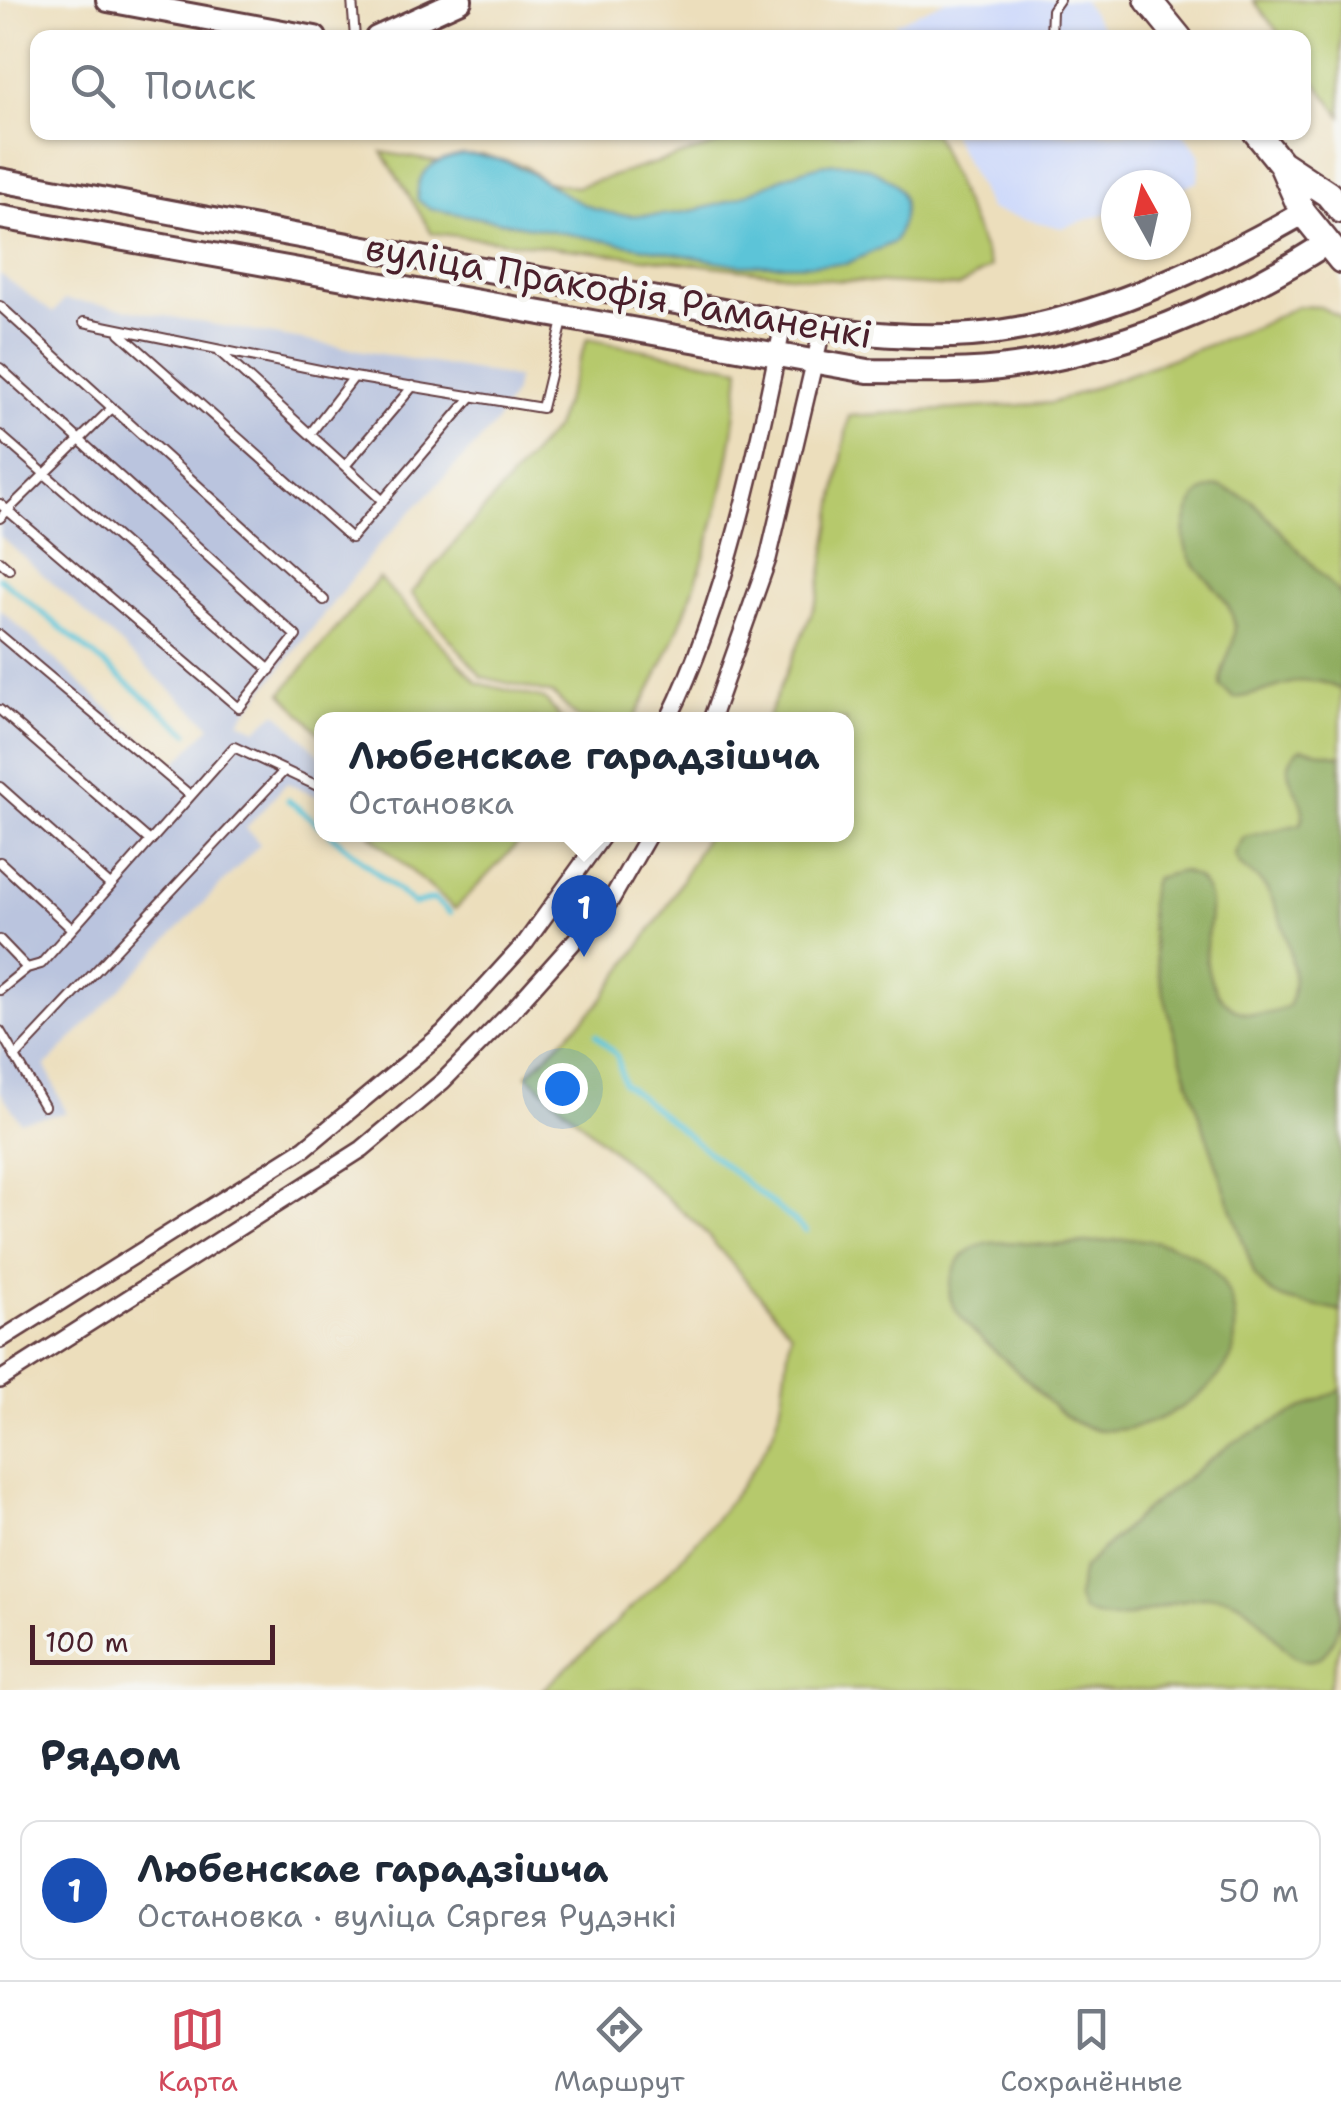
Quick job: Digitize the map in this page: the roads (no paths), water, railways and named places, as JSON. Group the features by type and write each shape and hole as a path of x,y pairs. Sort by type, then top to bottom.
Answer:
{"main road":[{"path":"1148,0 1172,30"},
{"path":"1262,140 1281,164 1304,214 1336,245"},
{"path":"1281,164 1337,196"},
{"path":"1304,214 1337,196"}],"street":[{"path":"108,0 198,9 283,30"},
{"path":"394,30 460,0"},
{"name":"вуліца Пракофія Раманенкі","path":"0,180 784,320 900,334 972,335 1035,324 1157,284 1304,214"},
{"name":"вуліца Пракофія Раманенкі","path":"0,218 224,260 564,316 776,358 868,371 999,368 1090,351 1247,290 1336,245"},
{"path":"224,260 239,254 244,244 240,228 230,223"},
{"path":"671,712 704,631 731,546 784,320"},
{"path":"714,712 768,558 787,491 822,326"},
{"path":"0,1340 305,1148 428,1046 526,942 598,842"},
{"path":"0,1380 274,1207 389,1126 484,1039 611,900 644,842"}],"lane":[{"path":"352,0 355,30"},
{"path":"1052,30 1052,10 1059,0"},
{"path":"0,306 324,600"},
{"path":"84,322 354,377 542,408 564,316"},
{"path":"118,331 351,538 472,396"},
{"path":"218,349 383,500"},
{"path":"0,368 78,442 296,636 239,708 2,511 43,476 78,442 111,409"},
{"path":"310,434 354,377"},
{"path":"345,466 412,386"},
{"path":"0,435 270,670"},
{"path":"0,561 9,569"},
{"path":"0,634 190,795"},
{"path":"0,710 150,841"},
{"path":"0,990 26,968 41,964 234,747 314,784"},
{"path":"15,1057 284,771"},
{"path":"0,787 110,885"},
{"path":"0,862 72,929"},
{"path":"0,940 26,968"},
{"path":"0,1032 44,1106"}],"water":[{"path":"462,155 508,162 595,209 642,216 704,208 802,170 846,163 868,168 890,180 904,202 903,218 894,242 846,264 739,265 431,209 418,200 423,174 444,160"}],"waterway":[{"path":"0,578 188,733"},
{"path":"288,800 314,821"},
{"path":"340,842 414,904 433,899 450,913"},
{"path":"596,1035 617,1056 623,1083 806,1231"}],"place":[{"name":"Любенскае гарадзішча","path":"584,957"}]}
